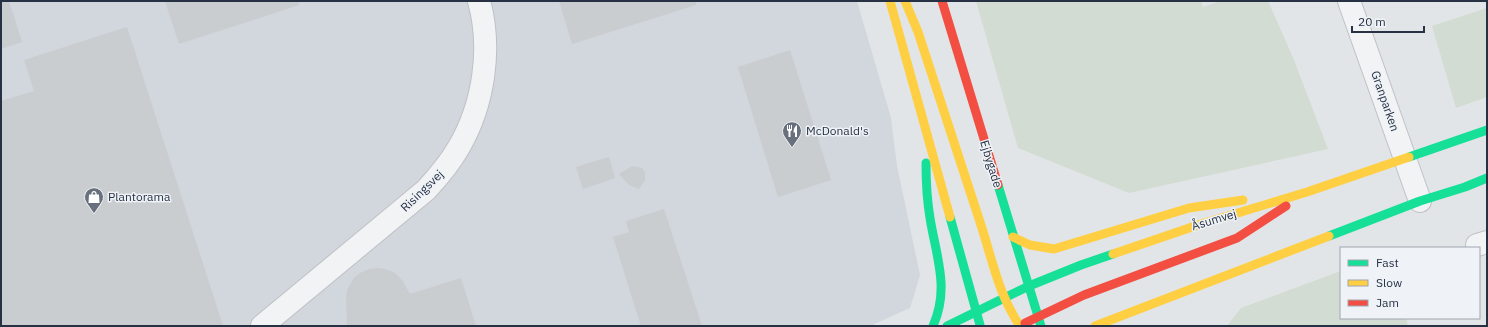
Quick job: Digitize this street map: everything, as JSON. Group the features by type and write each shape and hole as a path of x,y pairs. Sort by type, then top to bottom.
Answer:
{"street":[{"name":"Risingsvej","path":"262,326 426,190 444,169 470,125 480,95 486,57 484,17 479,1"},
{"path":"890,1 980,326"},
{"path":"905,1 921,39 1009,318 1021,326 1038,316 1084,295 1237,238 1308,192"},
{"name":"Ejbygade","path":"942,1 1041,326"},
{"name":"Granparken","path":"1348,1 1420,201"},
{"path":"923,122 928,206 939,264 942,292 940,310 934,326"},
{"name":"Åsumvej","path":"947,326 1029,286 1074,268 1198,225 1308,192 1487,130"},
{"path":"1095,326 1420,201 1487,178"},
{"path":"1013,237 1030,246 1054,249 1190,208 1308,192"},
{"path":"1009,318 1029,286"},
{"path":"976,311 988,318"}],"shaded area":[{"path":"1,1 857,1 891,118 897,166 920,275 910,308 870,326 1,326"},
{"path":"976,1 1201,1 1203,7 1220,1 1268,1 1294,60 1328,149 1129,193 1018,148"},
{"path":"1487,8 1487,97 1456,108 1432,26"},
{"path":"1340,271 1340,319 1406,319 1408,326 1227,326 1241,308"}],"building":[{"path":"1,1 9,1 22,42 1,49"},
{"path":"165,1 299,1 299,5 179,44"},
{"path":"559,1 696,1 696,5 572,44"},
{"name":"Plantorama","path":"127,27 223,326 1,326 1,101 34,91 24,60"},
{"name":"McDonald's","path":"790,50 831,180 778,197 738,67"},
{"path":"609,157 615,178 583,189 576,167"},
{"path":"632,166 642,168 645,173 645,180 639,189 629,185 619,174"},
{"path":"664,209 702,326 641,326 613,237 629,232 626,221"},
{"path":"379,268 395,273 402,280 410,294 461,278 476,326 347,326 346,296 348,288 354,278 360,273 369,269"}],"traffic: fast":[{"path":"1409,157 1487,130"},
{"path":"926,163 928,204 941,285 941,298 933,326"},
{"path":"1329,236 1420,201 1465,187 1487,178"},
{"path":"998,185 1041,326"},
{"path":"950,217 980,325"},
{"path":"947,326 1029,286 1113,254"}],"traffic: slow":[{"path":"890,1 950,217"},
{"path":"905,1 918,32 980,222 996,276 1012,314 1020,326"},
{"path":"1113,254 1198,225 1307,192 1409,157"},
{"path":"1013,237 1030,245 1054,249 1189,208 1243,200"},
{"path":"1095,326 1329,236"}],"traffic: jam":[{"path":"942,1 998,185"},
{"path":"1025,323 1084,295 1237,238 1286,206"}],"place":[{"name":"McDonald's","path":"792,148"},
{"name":"Plantorama","path":"94,214"}]}
